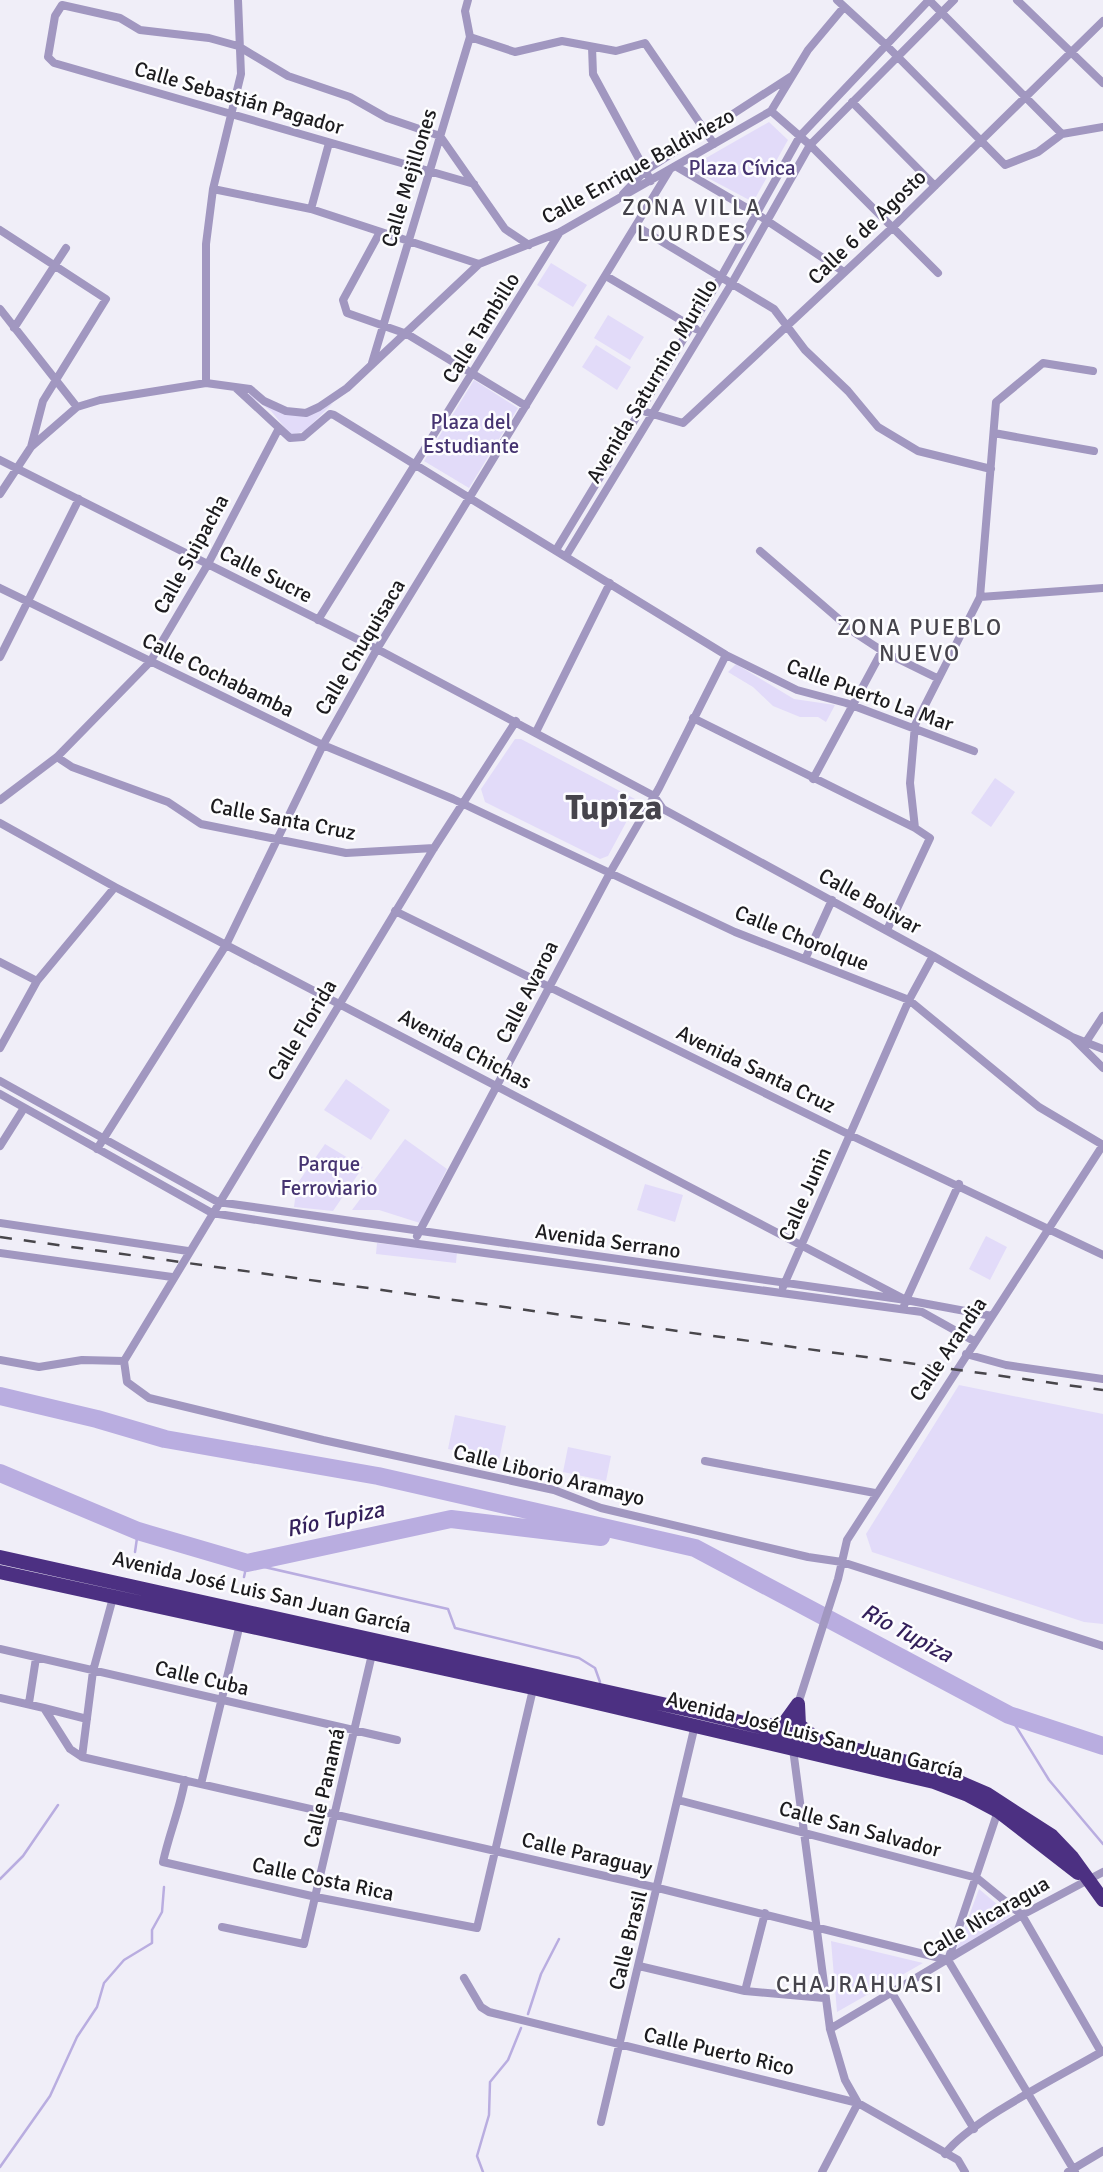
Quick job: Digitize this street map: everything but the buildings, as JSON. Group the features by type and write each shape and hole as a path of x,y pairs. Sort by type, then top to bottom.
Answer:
{"highway":[{"name":"Avenida José Luis San Juan García","path":"0,1556 117,1581 241,1618"},
{"name":"Avenida José Luis San Juan García","path":"0,1572 113,1596 241,1618 759,1727 920,1765 977,1788 1052,1836 1088,1879"},
{"name":"Avenida José Luis San Juan García","path":"535,1682 695,1725 934,1782 968,1794 998,1811 1088,1879"},
{"path":"759,1727 775,1727 785,1722 798,1704"},
{"path":"798,1704 799,1725 826,1744"},
{"path":"1088,1879 1103,1900"}],"street":[{"path":"206,383 206,244 214,189 241,74 238,0"},
{"name":"Calle Mejillones","path":"371,366 470,37 465,11 468,0"},
{"path":"837,0 886,45 980,143 1005,165 1038,152 1062,134 1103,127"},
{"path":"929,0 1062,134"},
{"name":"Avenida Saturnino Murillo","path":"556,551 721,276 800,136 929,0"},
{"name":"Avenida Saturnino Murillo","path":"566,556 732,283 810,145 954,0"},
{"path":"1017,0 1103,83"},
{"name":"Calle Sebastián Pagador","path":"238,46 209,38 140,30 120,18 62,5 55,16 48,57 54,63 428,173 474,184"},
{"name":"Calle Enrique Baldiviezo","path":"0,494 15,467 31,447 78,407 100,400 206,383 250,389 286,411 306,413 347,388 479,264 561,232 771,111 808,50 844,7"},
{"name":"Calle 6 de Agosto","path":"640,411 683,424 892,229 1103,21"},
{"path":"470,37 515,52 562,41 616,51 645,43 714,144"},
{"path":"238,46 289,76 350,97 387,118 440,136 505,229 529,245"},
{"path":"592,47 593,74 651,181"},
{"path":"618,200 645,171 792,76"},
{"path":"852,102 935,186"},
{"path":"771,111 810,145 938,273"},
{"path":"311,209 329,143"},
{"path":"673,169 767,220 844,272"},
{"name":"Calle Chuquisaca","path":"97,1149 226,945 323,745 377,649 673,169"},
{"path":"214,189 311,209 479,264"},
{"path":"636,226 774,309 805,351 848,391 878,427 918,451 990,469"},
{"path":"0,230 106,299 56,384 43,401 31,447"},
{"path":"380,232 343,300 347,313 407,334 526,406"},
{"name":"Calle Tambillo","path":"318,620 561,232"},
{"path":"14,328 66,248"},
{"path":"606,276 701,332"},
{"path":"0,309 56,384 78,407"},
{"path":"915,828 910,783 915,727 937,678 980,597 999,396 1035,366 1043,363 1093,371"},
{"path":"235,387 278,430"},
{"name":"Calle Puerto La Mar","path":"278,430 290,438 303,437 330,414 334,415 726,654 797,690 915,727 926,734 974,751"},
{"name":"Calle Suipacha","path":"0,800 57,757 150,663 208,564 278,430"},
{"path":"994,433 1094,451"},
{"name":"Calle Sucre","path":"0,460 536,732"},
{"path":"0,657 30,602 79,499"},
{"path":"760,551 855,633 882,651 937,678"},
{"path":"536,732 610,583"},
{"name":"Calle Cochabamba","path":"0,588 323,745 463,803"},
{"path":"980,597 1103,588"},
{"path":"813,779 882,651"},
{"name":"Calle Avaroa","path":"413,1242 548,987 654,796 726,654"},
{"path":"693,718 915,828 930,838 887,930"},
{"name":"Calle Florida","path":"124,1361 172,1277 395,911 516,721"},
{"name":"Calle Bolivar","path":"536,732 654,796 663,808 887,930 1072,1037"},
{"name":"Calle Santa Cruz","path":"57,757 72,767 168,802 201,824 346,853 434,848"},
{"name":"Calle Chorolque","path":"463,803 736,932 806,957 909,1000 1039,1107 1103,1145"},
{"name":"Avenida Chichas","path":"0,823 115,887 801,1245 904,1305"},
{"path":"0,1048 37,981 115,887"},
{"path":"806,957 832,900"},
{"name":"Avenida Santa Cruz","path":"395,911 850,1135 959,1184 1103,1255"},
{"name":"Calle Junin","path":"781,1294 909,1000 933,956"},
{"path":"0,962 37,981"},
{"path":"1086,1042 1103,1016"},
{"path":"1072,1037 1103,1049"},
{"path":"1072,1037 1103,1068"},
{"path":"0,1081 218,1202"},
{"path":"0,1094 212,1213"},
{"path":"1,1143 24,1108"},
{"name":"Calle Arandia","path":"798,1704 838,1579 847,1540 874,1493 1103,1145"},
{"path":"904,1305 959,1184"},
{"name":"Avenida Serrano","path":"218,1202 785,1283 904,1305 974,1341"},
{"name":"Avenida Serrano","path":"212,1213 781,1294 992,1316"},
{"path":"0,1223 188,1251"},
{"path":"0,1253 172,1277"},
{"path":"966,1354 1006,1366 1103,1379"},
{"path":"0,1360 39,1367 82,1360 124,1361"},
{"name":"Calle Liborio Aramayo","path":"124,1361 127,1382 149,1398 323,1440 554,1490 601,1507 808,1557 842,1562 1103,1646"},
{"path":"705,1461 874,1493"},
{"path":"44,1708 70,1749 82,1757 93,1671 117,1581"},
{"path":"201,1784 241,1618"},
{"name":"Calle Panamá","path":"222,1927 304,1944 374,1647"},
{"name":"Calle Cuba","path":"0,1649 397,1740"},
{"path":"29,1703 36,1658"},
{"path":"497,1851 535,1682"},
{"path":"0,1698 86,1719"},
{"name":"Calle Brasil","path":"601,2122 659,1888 695,1725"},
{"path":"793,1749 802,1832 818,1926 824,1997 845,2080 858,2103 822,2172"},
{"name":"Calle Paraguay","path":"82,1757 659,1888 948,1960"},
{"name":"Calle Costa Rica","path":"185,1780 163,1862 316,1897 477,1928 497,1851"},
{"name":"Calle San Salvador","path":"678,1800 977,1878 1022,1915"},
{"path":"998,1811 948,1960 1072,2171 1103,2151"},
{"name":"Calle Nicaragua","path":"830,2029 1022,1915 1103,1872"},
{"path":"746,1991 765,1913"},
{"path":"945,2154 952,2144 974,2129 1102,2051 1022,1915"},
{"path":"639,1966 746,1991 824,1997"},
{"name":"Calle Puerto Rico","path":"464,1978 481,2007 489,2012 858,2103 958,2160 965,2172"},
{"path":"892,1993 974,2129"}],"green space":[{"name":"Plaza Cívica","path":"769,122 788,140 753,202 693,170 692,166"},
{"path":"551,263 587,285 573,307 537,285"},
{"path":"608,315 644,337 630,360 594,338"},
{"path":"596,345 631,367 617,390 582,367"},
{"name":"Plaza del Estudiante","path":"474,380 518,408 469,488 424,461"},
{"path":"250,393 281,412 298,415 333,403 305,431 291,435 271,411 248,395"},
{"path":"736,664 794,699 835,705 826,722 818,717 800,717 773,706 753,687 728,672"},
{"path":"515,739 521,739 635,799 636,804 608,856 600,859 485,802 481,789"},
{"path":"995,778 1015,792 991,827 971,813"},
{"path":"346,1079 390,1110 371,1140 324,1110"},
{"path":"405,1139 447,1169 420,1223 379,1210 352,1210"},
{"name":"Parque Ferroviario","path":"325,1144 363,1167 333,1211 294,1207 297,1184"},
{"path":"645,1184 683,1195 675,1222 637,1210"},
{"path":"986,1236 1007,1247 990,1280 969,1269"},
{"path":"377,1243 457,1252 456,1263 376,1254"},
{"path":"959,1385 1103,1414 1103,1624 1084,1622 872,1552 866,1534"},
{"path":"455,1415 506,1426 499,1460 448,1449"},
{"path":"568,1447 611,1456 606,1481 563,1472"},
{"path":"979,1889 1011,1916 956,1951"},
{"path":"831,1941 923,1963 837,2012"}],"waterway":[{"name":"Río Tupiza","path":"0,1396 97,1419 165,1439 378,1476 695,1548 1009,1715 1103,1746"},
{"name":"Río Tupiza","path":"0,1473 138,1531 247,1563 451,1519 601,1537"},
{"path":"135,1552 138,1531"},
{"path":"244,1577 247,1563 448,1609 455,1628 579,1658 595,1668 600,1682"},
{"path":"1009,1715 1049,1780 1103,1844"},
{"path":"0,1879 23,1856 58,1805"},
{"path":"0,2167 50,2096 77,2037 97,2007 104,1983 124,1960 152,1943 152,1930 162,1912 164,1887"},
{"path":"528,2014 541,1974 559,1939"},
{"path":"483,2172 477,2156 489,2115 490,2082 508,2060 521,2028"}],"railway":[{"path":"0,1237 1103,1390"}],"district":[{"name":"ZONA VILLA LOURDES","path":"692,220"},
{"name":"ZONA PUEBLO NUEVO","path":"920,640"},
{"name":"Tupiza","path":"614,807"},
{"name":"CHAJRAHUASI","path":"860,1984"}]}
